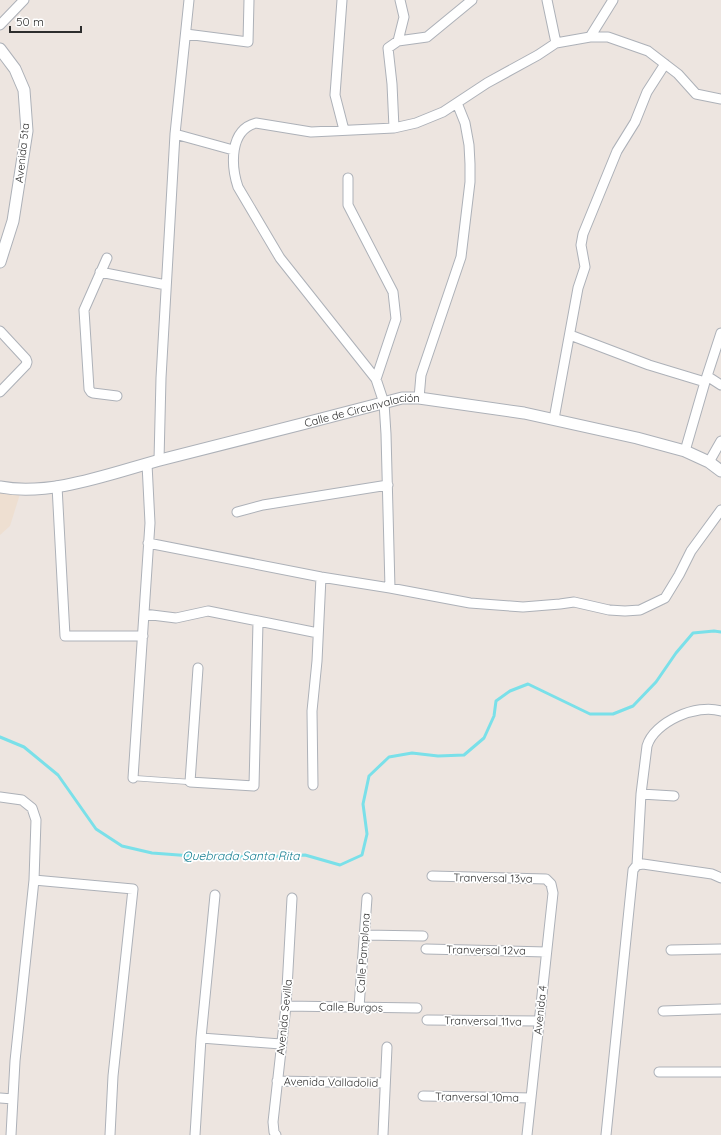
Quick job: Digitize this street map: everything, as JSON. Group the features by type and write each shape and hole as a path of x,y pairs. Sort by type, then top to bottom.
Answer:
{"street":[{"path":"0,25 24,0"},
{"path":"159,460 161,378 175,134 189,0"},
{"path":"186,34 248,42 249,0"},
{"path":"342,0 336,95 344,130"},
{"path":"398,41 404,17 400,0"},
{"path":"394,128 388,48 398,41 428,36 472,0"},
{"path":"547,0 556,43"},
{"path":"590,37 613,0"},
{"path":"390,588 388,485 384,403 376,379 280,258 238,187 236,182 233,150 240,134 256,123 312,132 394,128 416,123 443,112 488,83 538,55 556,43 590,37 608,37 648,51 678,74 696,94 721,99"},
{"name":"Avenida 5ta","path":"0,49 15,69 24,90 27,131 13,221 0,262"},
{"path":"554,419 578,288 585,267 581,245 583,234 616,151 635,122 647,92 665,64"},
{"path":"419,398 421,375 461,257 470,182 470,164 464,123 456,103"},
{"path":"175,134 233,150"},
{"path":"348,178 348,205 393,292 396,319 376,379"},
{"path":"107,258 84,310 89,388 93,393 117,396"},
{"path":"100,272 166,285"},
{"path":"0,331 26,358 27,362 26,365 0,392"},
{"path":"685,451 721,333"},
{"path":"570,335 649,365 706,379 721,385"},
{"name":"Calle de Circunvalación","path":"0,487 32,489 100,478 159,460 402,398 419,398 524,413 638,438 685,451 709,462 721,471"},
{"path":"709,462 721,441"},
{"path":"133,778 150,523 147,464"},
{"path":"237,512 263,505 388,485"},
{"path":"57,486 65,636 142,636"},
{"path":"148,543 321,577 470,603 523,607 574,602 609,610 640,610 665,598 691,551 721,510"},
{"path":"313,785 312,711 321,577"},
{"path":"144,614 176,618 208,611 318,633"},
{"path":"198,668 190,782 254,786 258,622"},
{"path":"606,1135 633,870 637,865 641,794 647,746 649,739 654,732 677,717 690,711 715,709 721,711"},
{"path":"641,794 674,796"},
{"path":"0,797 22,800 32,808 36,820 34,880 15,1061 11,1135"},
{"path":"637,865 643,864 712,874 721,878"},
{"name":"Tranversal 13va","path":"432,876 546,879 552,884"},
{"path":"34,880 133,889 113,1076 110,1135"},
{"name":"Avenida 4","path":"527,1135 553,893 552,884"},
{"path":"194,1135 201,1038 215,895"},
{"name":"Avenida Sevilla","path":"276,1135 274,1132 273,1122 286,1006 292,898"},
{"name":"Calle Pamplona","path":"359,1007 367,898"},
{"path":"364,935 423,936"},
{"path":"671,950 721,949"},
{"name":"Tranversal 12va","path":"426,950 546,952"},
{"name":"Calle Burgos","path":"286,1006 417,1008"},
{"path":"663,1011 721,1009"},
{"name":"Tranversal 11va","path":"427,1020 539,1021"},
{"path":"201,1038 281,1044"},
{"path":"383,1135 387,1047"},
{"path":"659,1072 721,1072"},
{"name":"Avenida Valladolid","path":"277,1081 385,1083"},
{"name":"Tranversal 10ma","path":"423,1096 531,1098"},
{"path":"0,1098 13,1099"}],"lane":[{"path":"133,778 190,782"}],"shaded area":[{"path":"0,491 20,494 10,526 0,535"}],"waterway":[{"name":"Quebrada Santa Rita","path":"0,737 24,747 58,775 96,829 122,846 152,853 192,856 259,857 305,855 340,865 362,855 367,834 363,804 369,776 389,757 412,753 438,756 464,755 484,738 494,716 496,701 510,691 528,684 590,714 613,714 633,706 656,682 676,653 693,633 714,631 721,632"}]}
